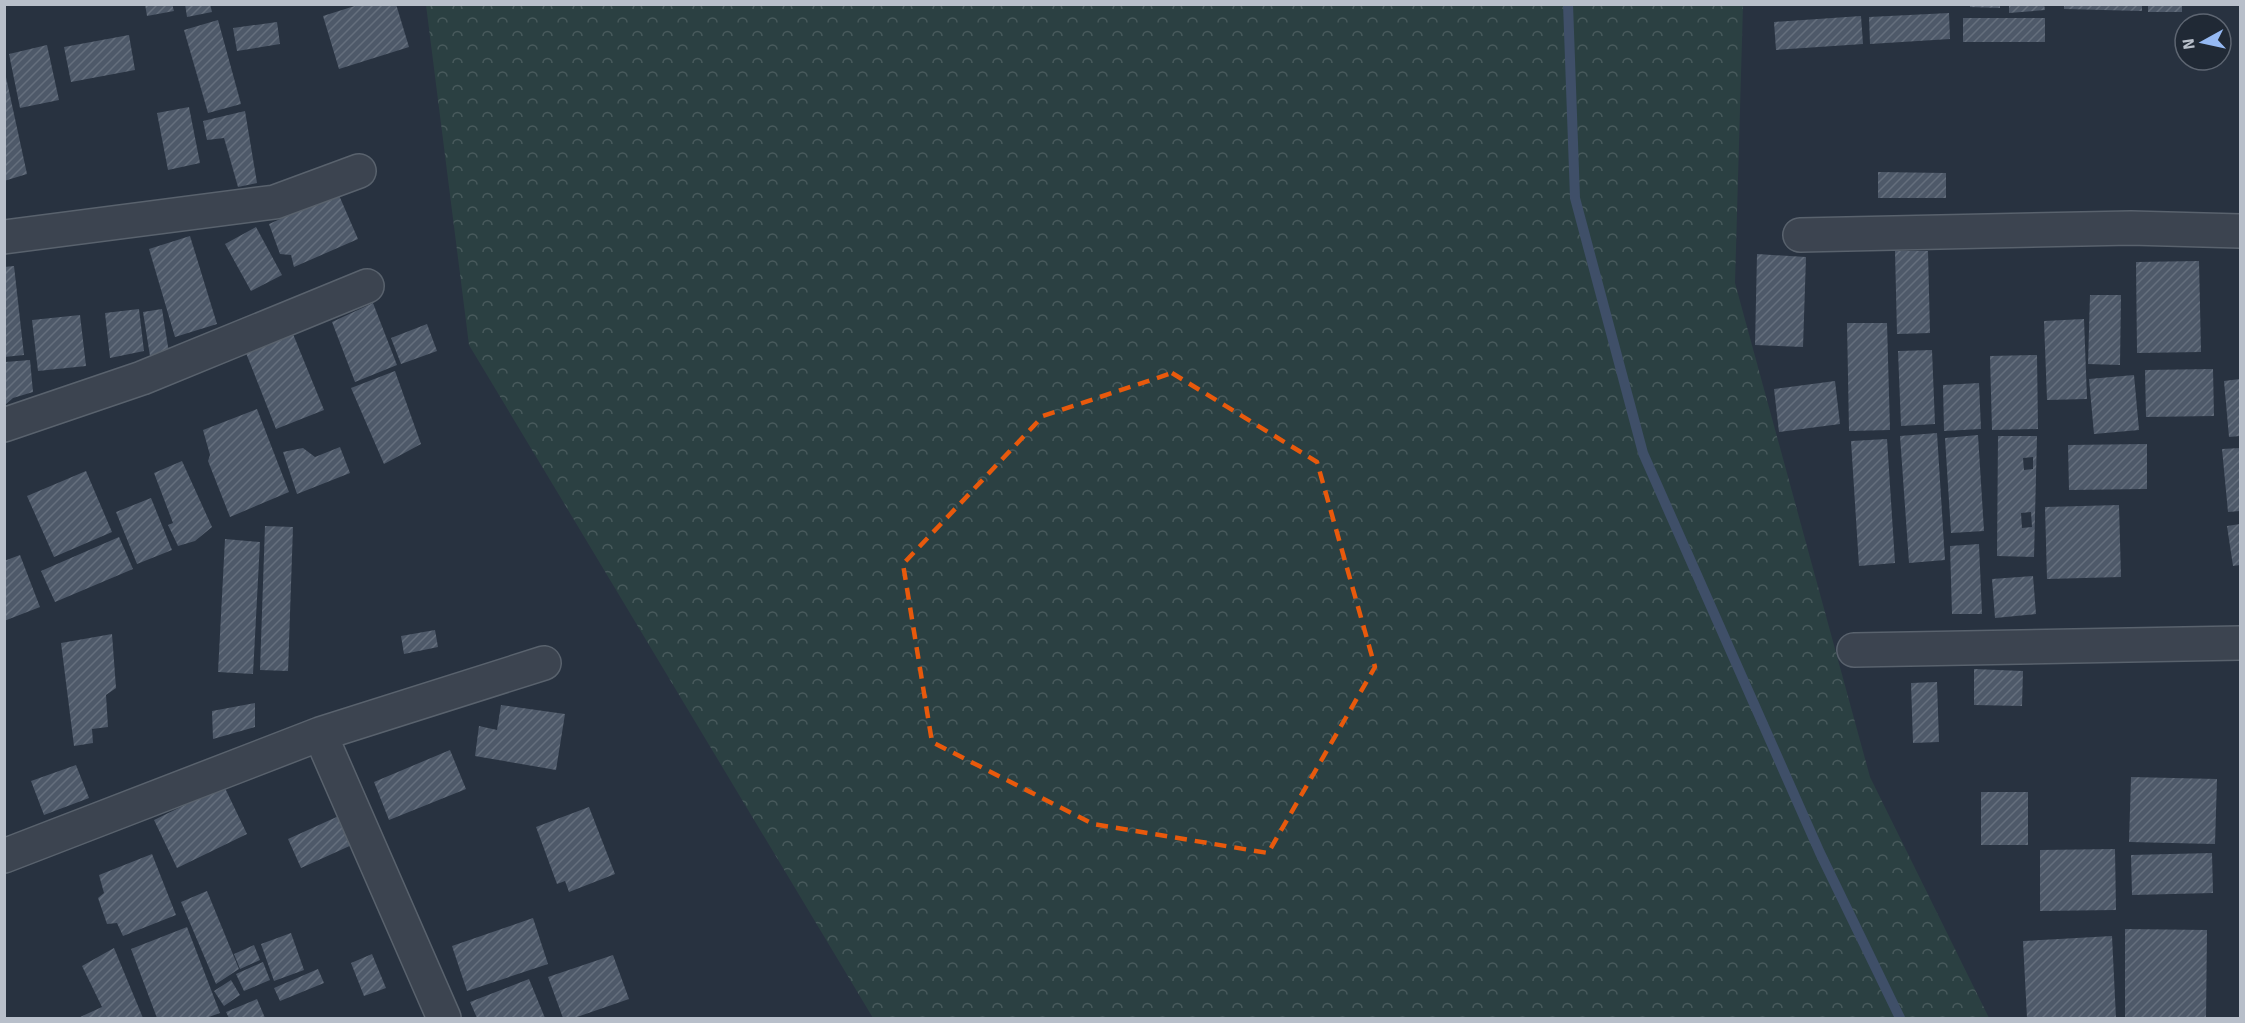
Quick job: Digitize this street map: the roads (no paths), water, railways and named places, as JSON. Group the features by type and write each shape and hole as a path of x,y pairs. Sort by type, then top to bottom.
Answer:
{"street":[{"path":"4,237 275,202 359,171"},
{"path":"1800,235 2131,228 2241,231"},
{"path":"4,425 142,378 367,285"},
{"path":"1854,650 2241,643"},
{"path":"4,856 320,734 544,663"},
{"path":"320,734 444,1018"}],"waterway":[{"path":"1568,4 1575,198 1643,453 1820,853 1900,1018"}]}
